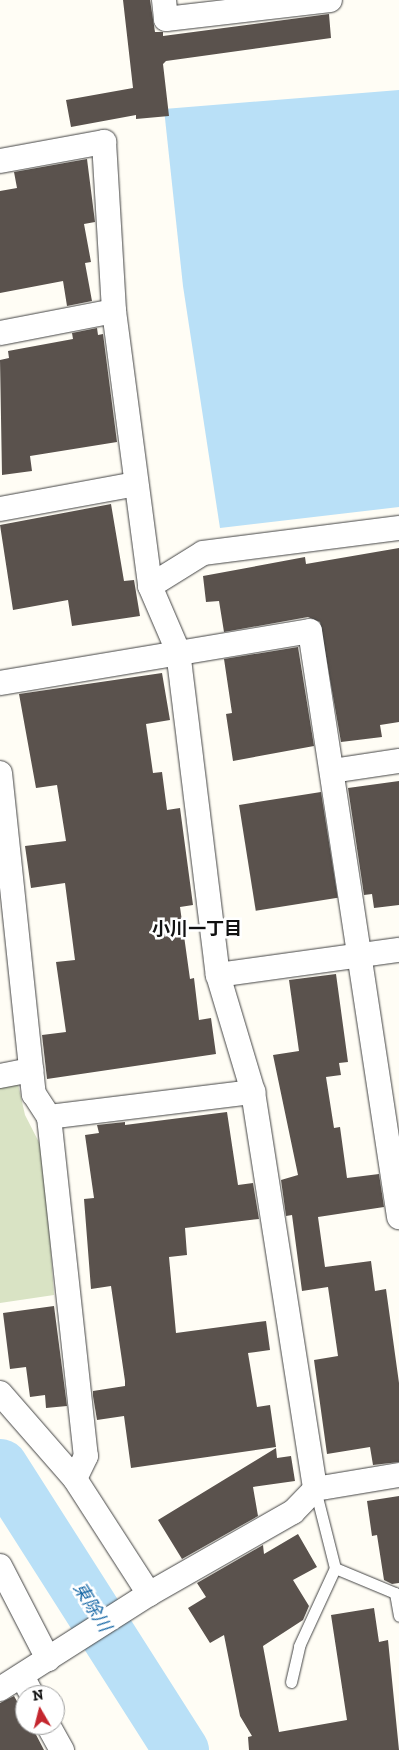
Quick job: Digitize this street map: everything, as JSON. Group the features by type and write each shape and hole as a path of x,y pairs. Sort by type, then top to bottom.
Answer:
{"street":[{"path":"164,0 166,19 330,0"},
{"path":"0,161 104,142 114,311 150,586 178,651 218,975 253,1092 315,1489"},
{"path":"0,333 114,311"},
{"path":"0,509 136,484"},
{"path":"150,586 203,553 399,528"},
{"path":"0,683 178,651 310,631 399,1218"},
{"path":"332,771 399,761"},
{"path":"0,773 10,969 31,1070 34,1094 50,1117 86,1456 75,1479"},
{"path":"218,975 399,950"},
{"path":"0,1076 31,1070"},
{"path":"50,1117 253,1092"},
{"path":"0,1393 75,1479 149,1594"},
{"path":"27,1685 53,1656 149,1594 293,1512 315,1489 399,1475"},
{"path":"0,1566 53,1656"},
{"path":"0,1689 15,1687"},
{"path":"54,1735 62,1750"}],"lane":[{"path":"290,1682 299,1646 335,1568 315,1489"},
{"path":"335,1568 395,1593 399,1616"}],"green space":[{"path":"18,1084 25,1115 44,1152 54,1295 0,1303 0,1086"}],"water":[{"path":"399,90 399,507 220,528 183,286 164,109"}],"building":[{"path":"123,0 150,0 155,32 163,32 163,36 329,14 331,38 166,61 163,64 169,116 136,119 136,115 71,127 66,100 133,88"},
{"path":"87,159 95,222 84,224 91,262 85,263 92,301 67,306 63,281 0,293 0,191 17,188 14,172"},
{"path":"97,328 98,335 103,334 117,442 30,456 32,471 2,475 0,360 9,358 8,351 73,339 72,333"},
{"path":"111,504 124,581 134,580 140,616 72,626 68,600 13,610 0,525"},
{"path":"399,548 399,722 380,725 382,737 341,742 320,622 308,617 224,632 219,601 206,602 203,576 305,557 306,564"},
{"path":"298,647 314,746 233,761 226,714 232,713 224,659"},
{"path":"162,673 170,720 146,724 153,773 162,772 167,810 180,808 193,905 180,907 190,979 194,978 199,1020 211,1018 216,1054 47,1079 42,1035 66,1032 56,962 75,960 65,883 31,888 25,846 66,841 57,785 36,788 19,694"},
{"path":"399,781 399,905 374,908 372,894 364,895 348,788"},
{"path":"321,792 338,898 256,911 239,805"},
{"path":"336,974 348,1062 339,1063 341,1075 326,1077 334,1128 340,1127 347,1178 379,1174 384,1207 318,1217 325,1267 371,1261 375,1291 386,1289 399,1383 399,1462 373,1465 370,1447 327,1454 314,1360 338,1356 328,1287 302,1291 292,1215 286,1216 281,1180 298,1175 273,1055 299,1051 289,980"},
{"path":"227,1112 238,1185 253,1183 259,1219 185,1228 187,1255 169,1257 176,1333 266,1321 270,1350 248,1353 257,1407 270,1405 276,1447 131,1468 124,1416 97,1420 93,1396 93,1391 125,1386 125,1381 111,1286 91,1289 84,1199 94,1198 85,1135 99,1133 97,1125 125,1122 125,1125"},
{"path":"54,1306 67,1406 46,1408 45,1395 30,1397 26,1367 10,1369 3,1313"},
{"path":"276,1448 277,1458 291,1456 295,1481 253,1487 258,1516 182,1559 158,1520"},
{"path":"399,1496 399,1583 392,1584 384,1580 377,1535 372,1536 367,1501"},
{"path":"298,1534 317,1567 293,1580 309,1606 303,1620 263,1646 279,1732 347,1720 331,1615 374,1608 379,1642 388,1640 399,1750 249,1750 248,1737 252,1736 240,1716 224,1635 210,1643 188,1608 206,1597 197,1583 263,1545 264,1554"},
{"path":"14,1696 15,1735 36,1735 44,1750 0,1750 0,1703"}],"waterway":[{"name":"東除川","path":"0,1466 181,1750"}],"district":[{"name":"小川一丁目","path":"197,929"}]}
